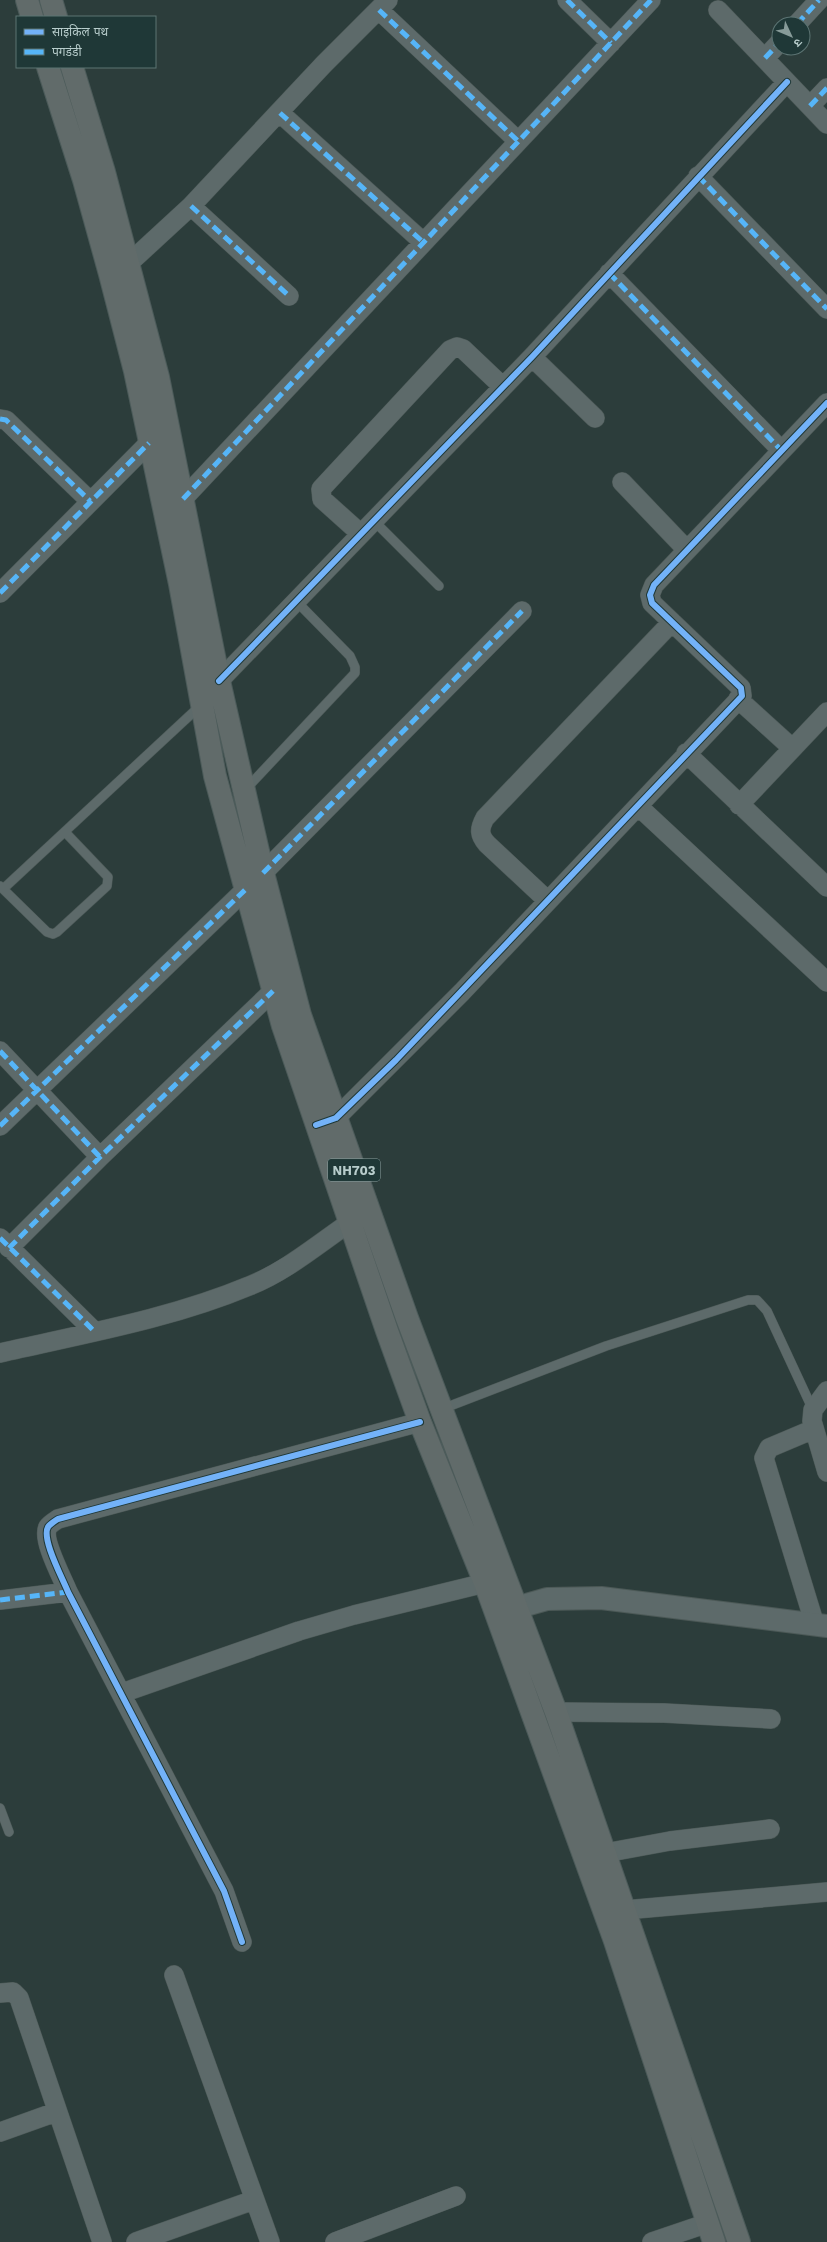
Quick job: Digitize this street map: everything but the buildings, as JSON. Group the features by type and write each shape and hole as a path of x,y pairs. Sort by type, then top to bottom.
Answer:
{"highway":[{"path":"27,0 32,16"},
{"path":"51,0 56,16"},
{"name":"NH703","path":"48,68 84,180 119,269 158,377 219,681 263,873 300,1015 349,1223 420,1422 485,1583 507,1611 556,1712 626,1910 739,2242"},
{"name":"NH703","path":"72,68 104,172 134,371 180,584 215,776 273,991 442,1409 711,2232"}],"street":[{"path":"567,0 611,43"},
{"path":"182,499 651,0"},
{"path":"804,16 819,0"},
{"path":"119,269 191,206 280,113 324,64 383,5 518,141"},
{"path":"718,10 827,124"},
{"path":"764,58 771,51"},
{"path":"219,681 297,602 502,386 532,357 698,176 787,82"},
{"path":"810,106 827,88"},
{"path":"280,113 424,242"},
{"path":"698,176 827,309"},
{"path":"191,206 289,296"},
{"path":"609,273 781,450"},
{"path":"361,534 322,499 321,489 450,350 458,347 463,349 502,386"},
{"path":"532,357 595,418"},
{"path":"326,1122 396,1060 638,806 686,753 742,696 741,688 652,603 650,595 654,585 827,403"},
{"path":"0,419 6,420 90,501"},
{"path":"0,593 149,443"},
{"path":"622,482 687,550"},
{"path":"263,873 522,611"},
{"path":"548,901 481,838 479,831 482,824 485,818 672,622"},
{"path":"738,699 792,748"},
{"path":"739,805 827,712"},
{"path":"686,753 827,887"},
{"path":"638,806 827,982"},
{"path":"0,1126 246,889"},
{"path":"94,1331 5,1243 100,1157 273,991"},
{"path":"0,1051 100,1157"},
{"path":"0,1353 197,1305 250,1286 277,1271 349,1223"},
{"path":"827,1391 813,1410 812,1421 827,1472"},
{"path":"242,1942 224,1891 68,1592 46,1535 48,1526 58,1519 420,1422"},
{"path":"507,1611 554,1598 601,1598 821,1626 764,1458 769,1448 814,1430"},
{"path":"122,1693 299,1631 354,1615 485,1583"},
{"path":"0,1600 68,1592"},
{"path":"556,1712 664,1714 771,1719"},
{"path":"605,1853 670,1841 770,1829"},
{"path":"626,1910 827,1892"},
{"path":"174,1975 270,2242"},
{"path":"0,1993 13,1992 19,1998 56,2112 102,2242"},
{"path":"0,2132 56,2112"},
{"path":"335,2242 456,2196"},
{"path":"136,2242 254,2200"},
{"path":"652,2242 711,2232"}],"lane":[{"path":"374,521 439,586"},
{"path":"244,790 355,673 355,667 350,656 297,602"},
{"path":"65,832 108,877 107,886 53,934 47,932 2,888 65,832 202,704"},
{"path":"442,1409 606,1346 748,1300 757,1300 767,1311 813,1410"},
{"path":"0,1808 9,1832"}],"marked path":[{"path":"567,0 611,43"},
{"path":"183,499 651,0"},
{"path":"804,16 819,0"},
{"path":"379,10 518,141"},
{"path":"765,58 771,52"},
{"path":"810,106 827,88"},
{"path":"280,113 423,242"},
{"path":"698,176 827,309"},
{"path":"191,206 289,296"},
{"path":"609,273 781,450"},
{"path":"0,419 6,420 90,501"},
{"path":"0,593 149,443"},
{"path":"263,873 522,611"},
{"path":"0,1126 246,889"},
{"path":"9,1248 100,1157 273,991"},
{"path":"0,1051 100,1157"},
{"path":"0,1238 94,1331"},
{"path":"0,1600 68,1592"}],"cycle path":[{"path":"219,681 532,357 787,82"},
{"path":"316,1125 336,1118 396,1060 742,696 741,688 652,603 650,595 654,585 827,403"},
{"path":"242,1942 224,1891 68,1592 47,1540 48,1527 58,1519 420,1422"}]}
